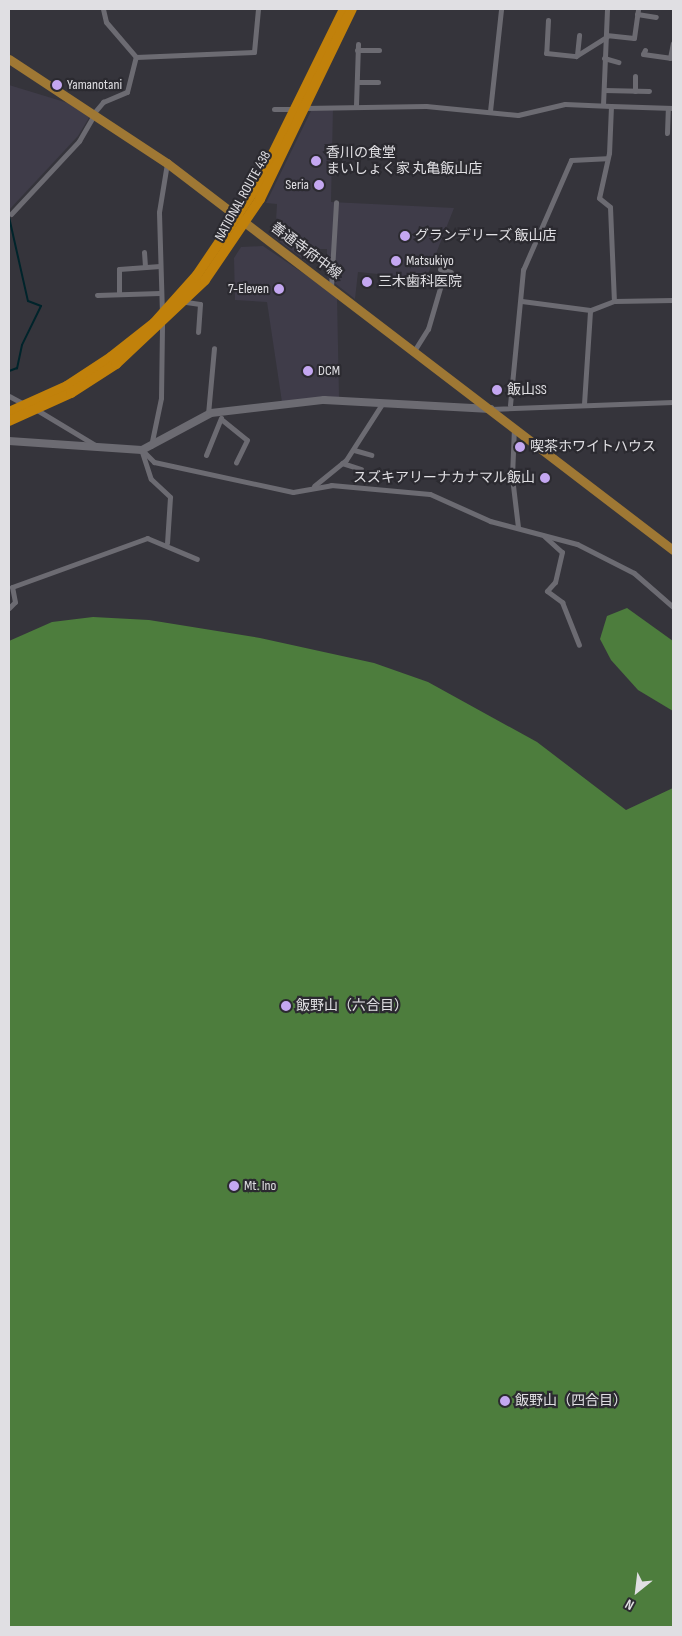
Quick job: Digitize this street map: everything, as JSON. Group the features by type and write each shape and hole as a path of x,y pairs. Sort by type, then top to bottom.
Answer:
{"highway":[{"name":"NATIONAL ROUTE 438","path":"300,108 344,9"},
{"name":"NATIONAL ROUTE 438","path":"9,412 27,405 111,357 186,302 243,220 352,9"},
{"name":"NATIONAL ROUTE 438","path":"9,421 37,410 116,364 162,320 243,220"}],"main road":[{"name":"善通寺府中線","path":"9,59 167,163 514,426 673,550"}],"street":[{"path":"103,9 106,22 136,57"},
{"path":"136,57 254,52 258,9"},
{"path":"490,111 501,9"},
{"path":"603,105 606,9"},
{"path":"546,53 577,55 606,36 634,38 638,12 656,17"},
{"path":"546,61 548,20"},
{"path":"577,55 579,36"},
{"path":"645,50 643,54 670,58 673,43"},
{"path":"356,105 358,44"},
{"path":"357,50 379,50"},
{"path":"11,214 79,141 104,102 127,92 136,57"},
{"path":"604,58 618,62"},
{"path":"635,76 635,91"},
{"path":"357,82 378,82"},
{"path":"604,90 649,91"},
{"path":"274,108 356,105 518,114 565,104 671,108 667,133"},
{"path":"611,106 606,158 599,198 610,207 614,301"},
{"path":"510,405 522,301 523,270 571,160 606,158"},
{"path":"151,446 162,398 159,212 167,163"},
{"path":"330,286 336,202"},
{"path":"144,252 145,267"},
{"path":"119,294 119,269 160,266"},
{"path":"414,351 428,329 446,271"},
{"path":"103,287 104,294"},
{"path":"97,295 160,292"},
{"path":"522,301 590,310 614,301 673,300"},
{"path":"186,302 200,304 198,332"},
{"path":"584,404 590,310"},
{"path":"208,414 214,348"},
{"path":"9,396 27,405"},
{"path":"9,441 101,449 142,450 208,414 224,410 338,400 491,409 510,405 673,402"},
{"path":"314,486 342,463 354,450 382,404"},
{"path":"37,410 101,449"},
{"path":"206,455 224,410"},
{"path":"220,419 247,440 236,462"},
{"path":"514,426 512,477 518,527"},
{"path":"142,450 154,462 293,492 314,486 414,490 518,527 577,544 594,556 622,565 673,607"},
{"path":"142,450 151,479 170,497 167,543"},
{"path":"354,450 371,455"},
{"path":"342,463 361,470"},
{"path":"543,535 562,552 555,582 547,591 562,602 579,644"},
{"path":"9,608 15,602 12,587 147,538 167,543 175,553 197,559"}],"shaded area":[{"path":"9,85 68,103 90,116 78,136 9,210"},
{"path":"333,108 331,202 454,208 426,279 358,272 355,299 327,277 327,249 307,249 306,261 275,238 277,204 266,203 312,109"},
{"path":"263,246 337,296 339,397 282,402 267,302 235,300 234,258 241,247"}],"green space":[{"path":"627,608 673,641 673,711 638,690 611,660 600,639 607,616"},
{"path":"93,617 149,620 260,638 374,663 428,682 537,742 626,810 673,788 673,1627 9,1627 9,641 52,622"}],"waterway":[{"path":"9,217 28,301 41,306 22,345 17,368 9,371"}],"place":[{"name":"Yamanotani","path":"57,85"},
{"name":"香川の食堂 まいしょく家 丸亀飯山店","path":"316,161"},
{"name":"Seria","path":"319,185"},
{"name":"グランデリーズ 飯山店","path":"405,236"},
{"name":"Matsukiyo","path":"396,261"},
{"name":"三木歯科医院","path":"367,282"},
{"name":"7-Eleven","path":"279,289"},
{"name":"DCM","path":"308,371"},
{"name":"飯山SS","path":"497,390"},
{"name":"喫茶ホワイトハウス","path":"520,447"},
{"name":"スズキアリーナカナマル飯山","path":"545,478"},
{"name":"飯野山（六合目）","path":"286,1006"},
{"name":"Mt. Ino","path":"234,1186"},
{"name":"飯野山（四合目）","path":"505,1401"}]}
